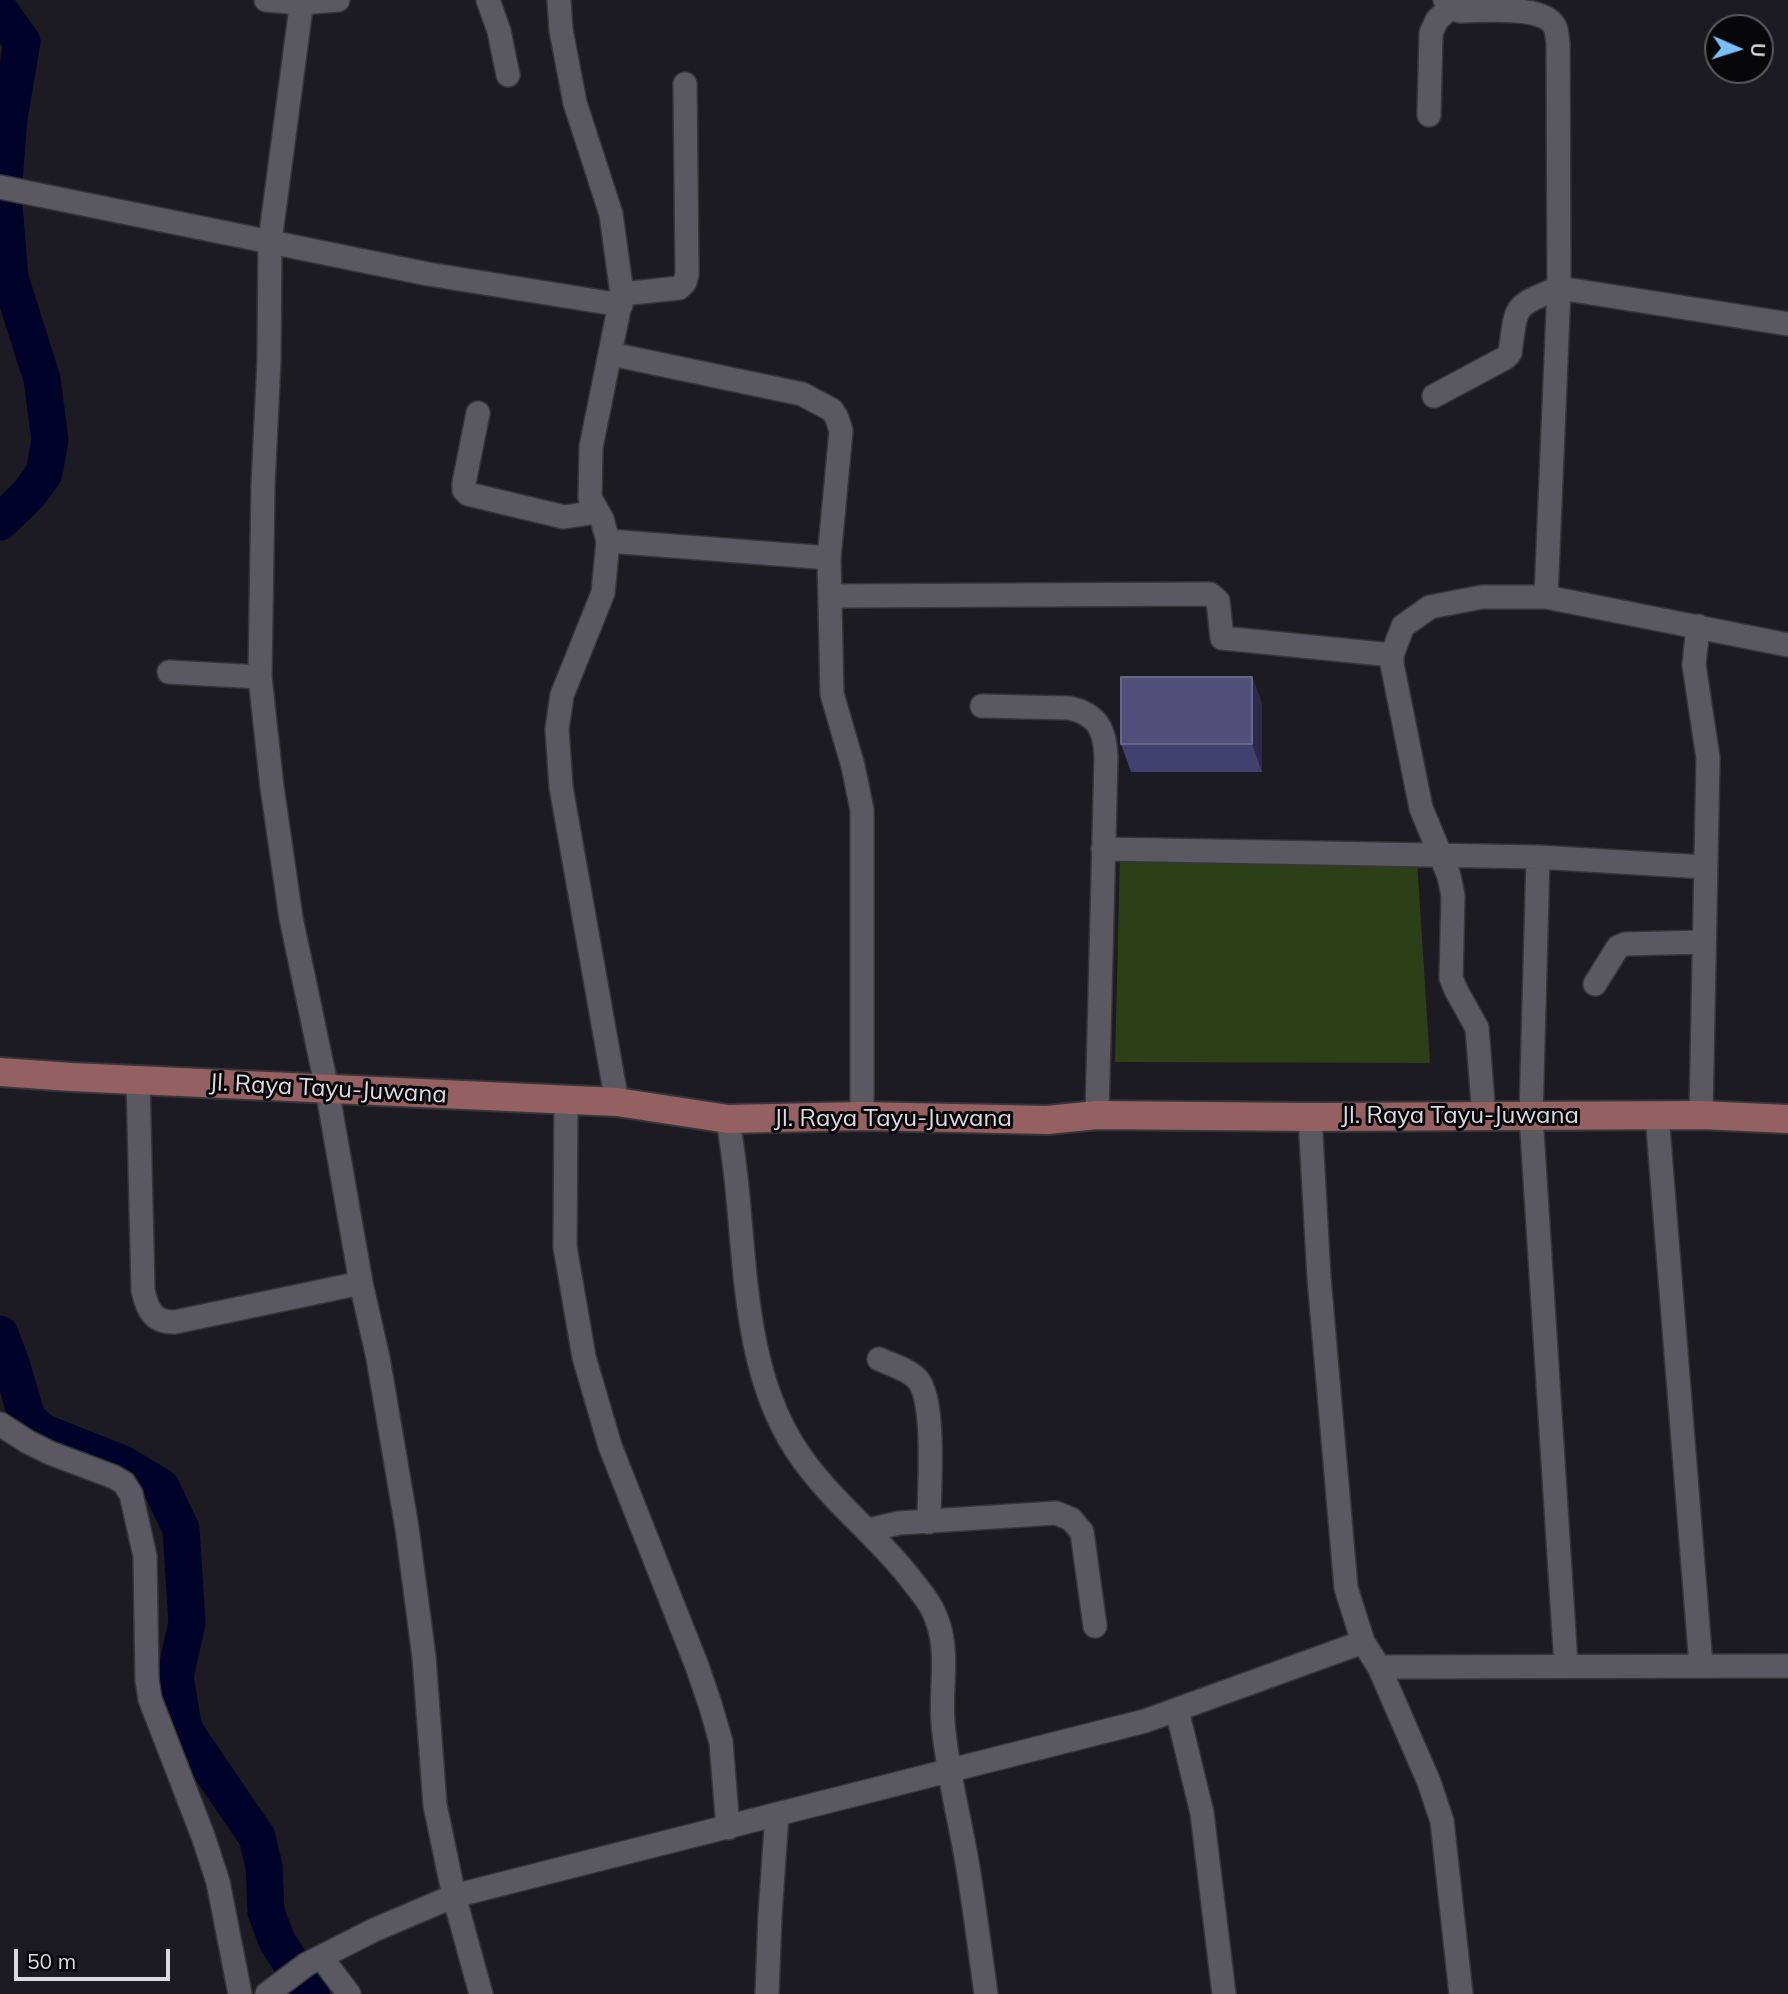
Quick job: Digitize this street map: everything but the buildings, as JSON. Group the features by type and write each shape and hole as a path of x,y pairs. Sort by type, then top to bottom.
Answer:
{"main road":[{"name":"Jl. Raya Tayu-Juwana","path":"0,1072 617,1102 728,1119 862,1116 1047,1120 1097,1115 1701,1115 1788,1119"}],"street":[{"path":"266,0 338,0"},
{"path":"488,0 499,31 508,75"},
{"path":"559,0 561,30 575,103 611,214 621,300 591,447 590,498 602,519 608,541 603,593 562,695 557,729 561,787 617,1102"},
{"path":"301,1 270,241 260,677 272,787 291,918 327,1089 361,1283 387,1406 407,1528 424,1657 435,1805 454,1896 481,1994"},
{"path":"1429,115 1431,33 1447,4 1460,11 1531,12 1545,16 1555,26 1558,43 1559,288 1546,597"},
{"path":"0,187 489,285 621,300 678,288 685,282 685,84"},
{"path":"1434,396 1506,358 1510,353 1519,308 1525,302 1559,288 1788,324"},
{"path":"611,354 802,394 828,407 837,418 841,431 829,558 832,694 853,766 862,810 862,1116"},
{"path":"478,413 464,483 464,490 468,494 564,517 597,512"},
{"path":"608,541 829,558"},
{"path":"830,596 1210,594 1218,601 1222,638 1392,655"},
{"path":"1484,1116 1477,1028 1451,978 1453,896 1448,876 1421,808 1392,655 1403,626 1430,607 1482,597 1546,597 1788,645"},
{"path":"1699,626 1694,665 1708,758 1701,1115"},
{"path":"169,672 260,677"},
{"path":"982,706 1069,708 1082,711 1097,722 1102,733 1106,757 1097,1115"},
{"path":"1104,849 1538,857 1704,867"},
{"path":"1538,857 1531,1116 1566,1665"},
{"path":"1595,984 1618,947 1625,944 1703,942"},
{"path":"138,1079 143,1290 146,1302 156,1319 175,1322 361,1283"},
{"path":"566,1101 565,1247 584,1357 610,1446 710,1704 721,1742 728,1828"},
{"path":"1657,1115 1700,1665"},
{"path":"1310,1117 1319,1278 1346,1588 1363,1642 1379,1667 1429,1782 1442,1821 1461,1994"},
{"path":"728,1119 743,1265 763,1377 795,1448 844,1508 869,1530 928,1602 938,1621 945,1663 943,1721 969,1871 986,1994"},
{"path":"879,1359 915,1376 924,1393 928,1415 929,1522"},
{"path":"0,1424 28,1442 114,1477 124,1483 131,1494 145,1556 147,1680 150,1699 218,1882 240,1994"},
{"path":"869,1530 899,1523 1056,1513 1071,1519 1082,1532 1095,1626"},
{"path":"272,1990 314,1960 374,1930 454,1896 1145,1721 1363,1642"},
{"path":"1379,1667 1788,1666"},
{"path":"1177,1710 1202,1813 1224,1994"},
{"path":"768,1994 777,1815"},
{"path":"314,1960 349,1994"}],"green space":[{"path":"1120,850 1417,860 1430,1063 1115,1062"}],"waterway":[{"path":"0,11 22,42 9,118 3,193 10,278 42,379 50,440 44,473 29,494 0,522"},
{"path":"0,1334 27,1418 42,1432 123,1464 161,1487 181,1529 187,1623 175,1677 184,1730 257,1837 264,1866 266,1912 277,1941 311,1994"}]}
